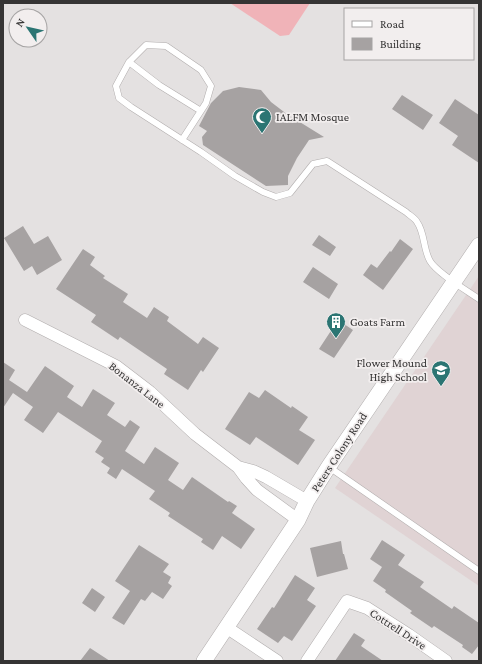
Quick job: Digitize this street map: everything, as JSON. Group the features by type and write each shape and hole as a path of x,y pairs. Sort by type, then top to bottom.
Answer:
{"street":[{"name":"Peters Colony Road","path":"204,661 298,520 307,501 329,466 479,245"},
{"name":"Bonanza Lane","path":"25,320 116,366 150,392 195,434 238,467 257,490 298,520"},
{"name":"Bonanza Lane","path":"238,467 266,476 307,501"},
{"name":"Cottrell Drive","path":"307,661 347,601 367,608 446,661"},
{"path":"226,627 277,661"}],"lane":[{"path":"182,140 206,104 211,86 201,70 166,46 146,45 129,62 116,86 119,98 235,176 263,192 276,197 290,193 313,164 327,161 406,212 417,222 421,230 431,263 454,282 479,299"},
{"path":"129,62 158,85 201,111"},
{"path":"329,466 479,571"}],"shaded area":[{"path":"230,3 310,3 289,35 280,36"},
{"name":"Flower Mound High School","path":"479,276 479,586 335,488"}],"building":[{"name":"IALFM Mosque","path":"239,87 261,90 271,102 288,115 324,137 309,140 297,158 288,176 288,185 266,186 203,145 202,137 207,131 199,126 211,103 223,91"},
{"path":"402,95 433,115 423,130 392,109"},
{"path":"455,99 479,115 479,163 452,145 458,136 439,123"},
{"path":"23,226 34,244 48,236 62,260 37,275 32,266 24,271 4,238"},
{"path":"319,235 336,247 330,256 312,245"},
{"path":"400,239 413,249 383,290 363,275 371,264 377,268"},
{"path":"83,249 95,257 90,265 105,276 103,278 128,294 123,302 147,318 154,307 169,317 167,321 198,344 203,337 219,348 203,372 201,370 188,390 164,374 167,369 120,337 118,340 91,322 96,315 56,289"},
{"path":"313,267 338,284 329,299 303,282"},
{"name":"Goats Farm","path":"338,320 353,330 334,358 319,349"},
{"path":"3,362 15,370 9,380 27,392 45,366 74,386 67,397 82,407 93,389 115,403 107,415 125,427 130,420 140,427 125,451 144,464 155,447 179,463 168,480 183,490 192,477 228,502 229,501 237,506 232,513 255,529 241,549 222,536 213,550 201,542 203,539 168,516 170,513 149,499 155,491 122,469 116,479 107,473 110,468 101,462 104,458 95,452 102,441 58,412 43,433 24,420 33,407 13,393 3,408"},
{"path":"265,390 291,408 292,406 308,417 299,430 315,440 298,465 256,437 250,445 225,429 249,392 259,398"},
{"path":"382,540 405,555 398,565 424,582 420,587 452,609 454,606 479,623 479,645 472,654 462,647 463,645 434,626 432,628 410,613 412,611 385,592 386,590 373,581 382,567 370,559"},
{"path":"341,541 343,554 348,569 317,577 310,548"},
{"path":"139,545 169,564 163,572 171,577 168,583 172,586 163,599 152,592 145,601 141,599 124,625 112,618 130,591 115,581"},
{"path":"295,575 315,588 307,600 316,606 292,641 284,636 278,643 257,629 272,607 274,608"},
{"path":"92,588 105,597 95,612 82,603"},
{"path":"354,633 365,640 361,646 383,661 335,661"},
{"path":"90,648 110,661 80,661"}],"place":[{"name":"IALFM Mosque","path":"262,134"},
{"name":"Goats Farm","path":"336,339"},
{"name":"Flower Mound High School","path":"441,387"}]}
